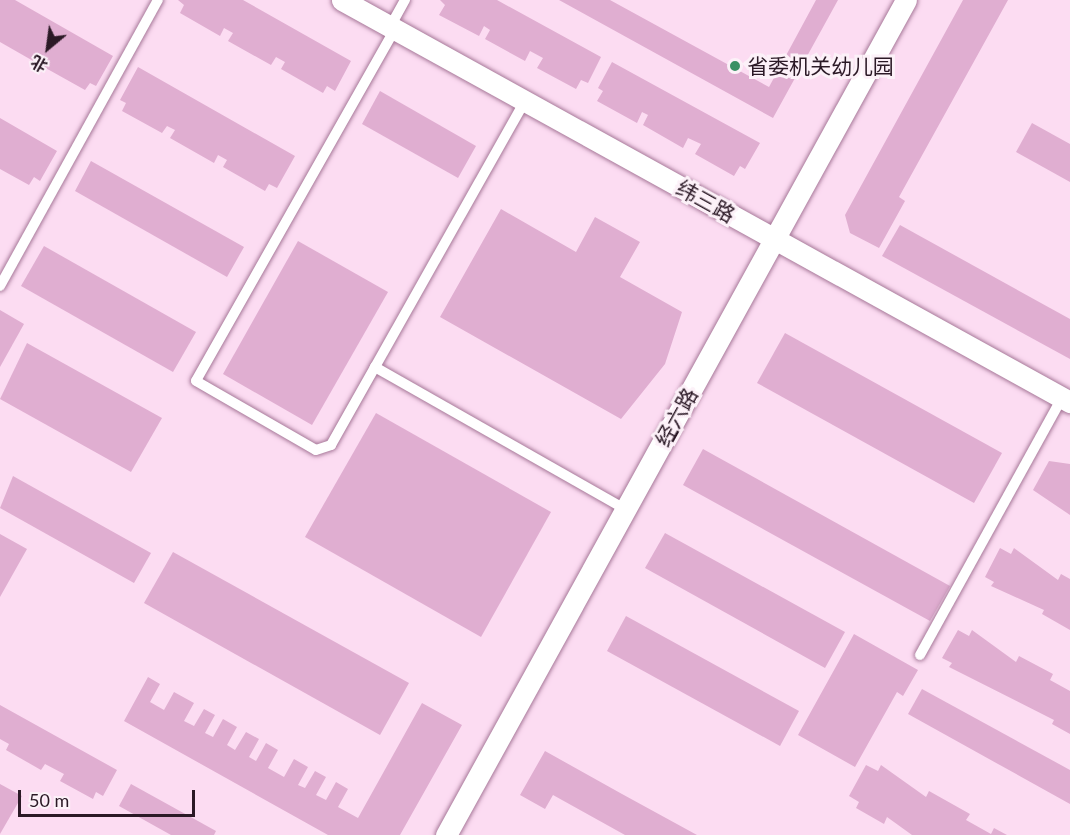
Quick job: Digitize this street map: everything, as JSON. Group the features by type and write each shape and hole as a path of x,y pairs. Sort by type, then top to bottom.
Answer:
{"street":[{"name":"纬三路","path":"342,0 1066,400"},
{"name":"经六路","path":"446,835 906,0"}],"lane":[{"path":"0,286 158,0"},
{"path":"405,0 393,28 196,381 316,450 331,445 525,101"},
{"path":"375,367 625,509"},
{"path":"920,655 1066,400"}],"building":[{"path":"0,0 15,0 113,56 96,86 90,83 85,90 42,66 46,58 39,54 35,62 0,42"},
{"path":"178,0 243,0 351,61 335,91 327,86 323,93 281,69 285,62 276,57 271,65 228,41 233,33 224,28 220,36 180,13 184,5"},
{"path":"440,0 497,0 601,57 588,83 581,80 576,89 537,68 543,58 530,51 525,61 485,39 490,30 484,26 479,36 439,15 445,5"},
{"path":"559,0 610,0 769,87 816,0 838,0 773,118"},
{"path":"963,0 1008,0 899,197 905,201 879,248 850,233 845,215"},
{"path":"612,62 760,143 745,169 740,166 734,176 695,154 701,144 688,138 683,148 643,125 648,115 642,112 637,123 597,101 603,91 598,88"},
{"path":"138,67 295,156 277,188 269,184 265,191 223,167 227,160 218,155 214,163 170,138 175,130 167,126 162,133 122,111 126,103 120,100"},
{"path":"380,91 476,146 458,178 362,124"},
{"path":"0,118 57,151 40,181 34,177 29,185 0,169"},
{"path":"1032,123 1070,144 1070,182 1016,152"},
{"path":"91,161 244,247 227,277 75,191"},
{"path":"501,209 576,252 595,217 640,242 620,277 682,312 665,364 621,419 440,317"},
{"path":"900,225 1070,319 1070,359 882,256"},
{"path":"298,241 388,292 312,425 223,374"},
{"path":"44,246 196,332 173,372 21,286"},
{"path":"0,310 24,324 0,367"},
{"path":"785,333 1002,453 974,503 757,383"},
{"path":"27,343 162,418 131,472 0,399"},
{"path":"376,413 551,512 481,637 305,537"},
{"path":"703,449 950,586 930,621 683,485"},
{"path":"1049,461 1070,464 1070,515 1033,490"},
{"path":"13,476 151,553 134,583 0,508"},
{"path":"665,533 845,632 825,668 645,568"},
{"path":"0,534 27,549 0,597"},
{"path":"1000,548 1011,554 1014,548 1058,580 1061,574 1070,579 1070,630 1042,614 1044,610 991,586 994,582 985,577"},
{"path":"173,552 409,683 380,735 144,603"},
{"path":"626,616 799,711 780,746 607,651"},
{"path":"958,630 969,636 972,630 1016,662 1019,656 1053,674 1050,680 1070,691 1070,734 1052,724 1054,720 949,667 952,663 942,658"},
{"path":"854,634 918,670 903,696 897,692 855,767 798,735"},
{"path":"148,677 160,684 150,702 164,710 174,692 194,703 184,721 194,726 204,709 215,715 205,733 213,737 223,719 237,727 227,745 235,750 246,732 259,739 249,757 256,761 266,743 278,750 268,768 284,777 294,759 308,767 298,785 305,788 315,771 326,777 316,795 326,800 336,782 348,789 338,807 358,818 422,703 462,725 400,835 328,835 124,721"},
{"path":"922,689 1070,770 1070,804 908,714"},
{"path":"0,705 117,770 103,796 96,792 93,799 60,781 64,774 45,764 41,770 6,750 9,744 0,739"},
{"path":"545,751 697,835 625,835 553,795 545,809 520,795"},
{"path":"866,765 878,771 881,765 926,797 929,791 970,814 966,820 991,834 994,828 1007,835 912,835 887,817 884,824 856,808 859,802 849,796"},
{"path":"0,784 22,796 0,834"},
{"path":"131,784 216,831 214,835 171,835 119,806"}],"place":[{"name":"省委机关幼儿园","path":"735,66"}]}
